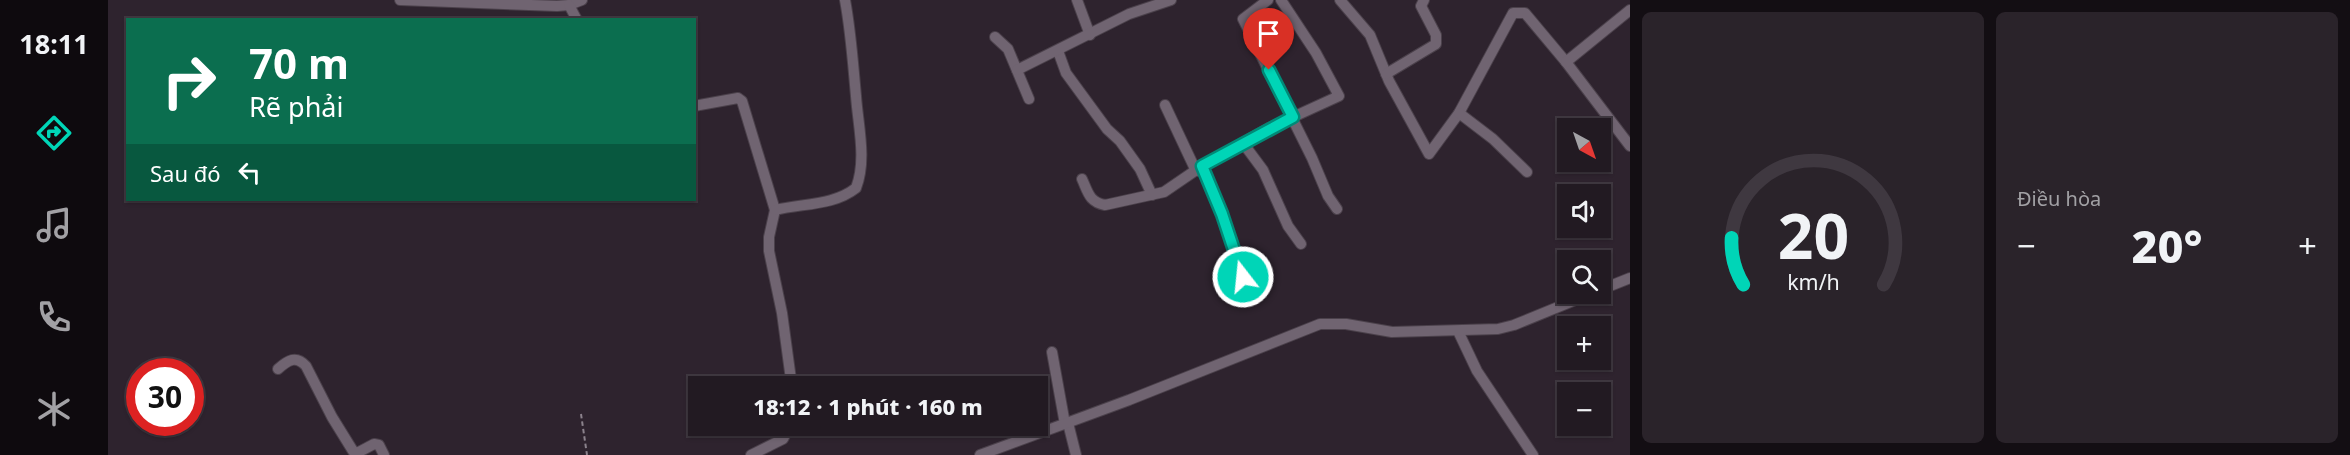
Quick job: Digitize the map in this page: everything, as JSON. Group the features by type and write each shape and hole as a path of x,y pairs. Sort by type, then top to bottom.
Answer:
{"street":[{"path":"400,0 569,5 582,0"},
{"path":"775,210 792,205 831,201 856,188 861,176 860,134 852,43 845,0"},
{"path":"1077,0 1090,35"},
{"path":"1017,70 1129,14 1171,0"},
{"path":"1268,0 1243,19 1293,117 1328,195 1337,209"},
{"path":"1082,179 1090,199 1105,205 1164,192 1243,143 1339,96 1316,53 1281,0"},
{"path":"1340,0 1370,35 1386,74 1429,154 1459,113 1513,13 1525,13 1566,62 1630,146"},
{"path":"1386,74 1436,44 1436,35 1421,6 1424,0"},
{"path":"569,5 576,18"},
{"path":"1566,62 1630,10"},
{"path":"995,37 1008,49 1029,99"},
{"path":"1058,51 1066,73 1140,169 1152,195"},
{"path":"696,106 738,98 742,101 775,210 769,237 769,251 782,313 791,376"},
{"path":"1165,105 1222,214 1243,277"},
{"path":"1459,113 1493,139 1527,172"},
{"path":"1243,143 1263,170 1288,226 1301,244"},
{"path":"1611,286 1630,278"},
{"path":"980,455 1320,324 1346,324 1392,332 1498,329 1514,325 1565,304"},
{"path":"1458,331 1477,370 1533,455"},
{"path":"1052,352 1066,423 1076,455"},
{"path":"278,369 284,363 294,359 301,360 353,451 357,453 374,444 379,445 384,455"},
{"path":"751,455 783,439 785,436"}],"path":[{"path":"581,414 587,455"}],"route":[{"path":"1243,277 1222,214 1202,166 1293,117 1269,70"}]}
